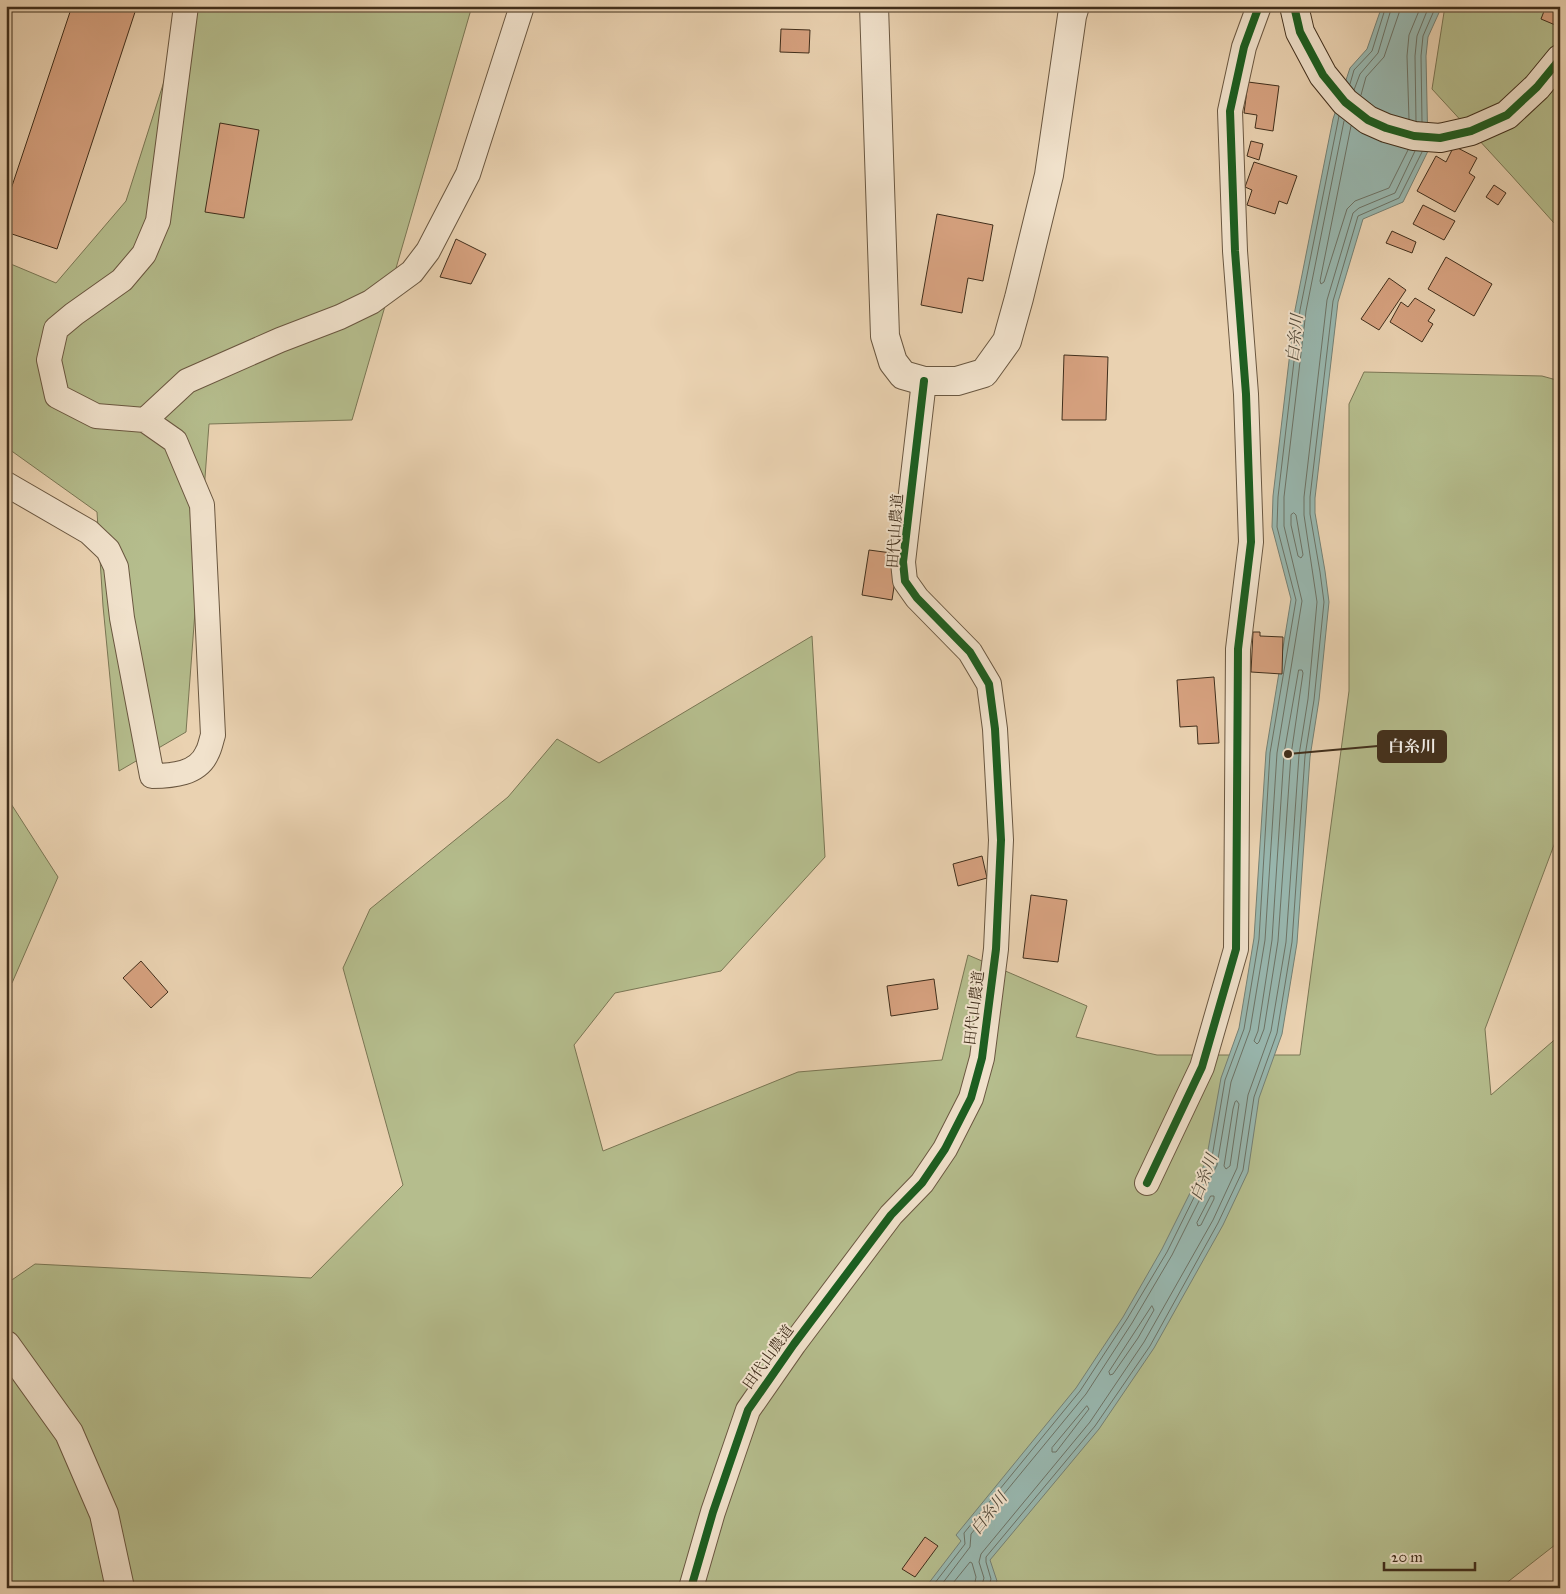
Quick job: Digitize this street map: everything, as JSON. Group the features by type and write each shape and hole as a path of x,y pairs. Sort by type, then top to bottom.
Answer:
{"street":[{"path":"6,484 88,532 108,550 116,567 122,618 152,776 173,776 194,768 207,755 213,734 202,505 175,441 145,420 96,416 57,396 49,360 56,329 122,280 144,254 158,221 186,6"},
{"path":"145,420 187,381 280,340 340,317 371,302 412,272 428,251 468,174 522,6"},
{"path":"874,6 885,336 894,362 903,375 924,381 957,381 984,373 1006,341 1019,298 1049,175 1075,6"},
{"path":"1147,1183 1202,1067 1236,948 1238,649 1252,542 1246,394 1235,252 1230,111 1244,48 1259,6"},
{"path":"1294,6 1300,32 1323,75 1345,102 1368,120 1386,128 1414,136 1440,138 1471,131 1507,115 1537,87 1560,59"},
{"name":"田代山農道","path":"692,1588 712,1512 748,1410 794,1344 891,1215 922,1183 945,1149 971,1098 982,1058 996,949 1002,840 995,730 989,684 970,652 917,598 906,581 903,562 924,381"},
{"path":"6,1345 69,1433 104,1514 120,1588"}],"green space":[{"path":"188,6 472,6 352,420 209,424 186,732 119,771 103,606 97,512 6,447 6,262 56,283 126,201"},
{"path":"1445,6 1560,6 1560,221 1554,223 1432,89"},
{"path":"1364,372 1542,376 1560,381 1560,829 1485,1029 1491,1095 1560,1035 1560,1541 1500,1588 6,1588 6,1284 35,1264 311,1278 403,1185 343,968 370,909 508,797 557,739 599,763 812,636 825,857 721,971 615,993 574,1045 603,1151 798,1072 942,1060 968,955 1087,1006 1076,1037 1157,1055 1300,1055 1349,691 1349,404"},
{"path":"6,796 58,877 12,983 6,977"}],"water":[{"path":"1382,6 1442,6 1428,37 1426,56 1428,151 1403,202 1363,219 1338,302 1315,498 1315,513 1329,602 1319,700 1310,757 1297,943 1282,1034 1259,1098 1248,1172 1223,1225 1154,1348 1099,1429 990,1560 997,1581 991,1588 925,1588 961,1541 956,1535 1076,1388 1123,1317 1162,1249 1206,1161 1221,1078 1239,1028 1254,938 1266,752 1291,599 1272,527 1273,496 1295,310 1333,119 1350,68 1367,49"}],"building":[{"path":"72,6 137,6 57,249 6,232 6,204"},
{"path":"1546,6 1560,6 1560,27 1541,19"},
{"path":"781,29 810,30 809,53 780,52"},
{"path":"1248,82 1279,86 1273,131 1255,128 1257,115 1244,113"},
{"path":"220,123 259,130 244,218 205,212"},
{"path":"1251,141 1263,144 1259,160 1247,156"},
{"path":"1454,146 1477,158 1469,173 1475,177 1455,212 1417,191 1436,156 1446,162"},
{"path":"1254,162 1297,176 1287,204 1279,201 1275,214 1247,205 1252,190 1245,187"},
{"path":"1494,185 1506,193 1498,205 1486,197"},
{"path":"1423,205 1455,221 1444,240 1413,224"},
{"path":"937,214 993,225 983,281 968,278 962,313 921,305"},
{"path":"1392,231 1416,242 1412,253 1386,243"},
{"path":"456,239 486,254 471,284 440,277"},
{"path":"1446,257 1492,284 1474,316 1428,289"},
{"path":"1389,278 1406,290 1379,330 1361,319"},
{"path":"1415,298 1435,310 1428,321 1433,324 1422,342 1390,322 1401,302 1408,307"},
{"path":"1064,355 1108,357 1106,420 1062,420"},
{"path":"869,550 899,554 892,600 862,595"},
{"path":"1253,632 1260,632 1260,636 1283,637 1282,674 1251,672"},
{"path":"1214,677 1219,743 1198,744 1197,726 1180,727 1177,680"},
{"path":"982,856 987,878 958,886 953,864"},
{"path":"1031,895 1067,900 1058,962 1023,958"},
{"path":"141,961 168,992 151,1008 123,978"},
{"path":"934,979 938,1009 891,1016 887,986"},
{"path":"925,1537 938,1546 915,1577 902,1569"}],"cycle path":[{"path":"1147,1183 1202,1067 1236,949 1238,649 1251,542 1246,394 1235,251 1230,111 1244,47 1259,6"},
{"path":"1294,6 1300,32 1323,75 1345,102 1368,120 1386,128 1414,136 1440,138 1471,131 1507,115 1537,87 1560,59"},
{"path":"691,1588 713,1512 748,1410 794,1344 891,1215 922,1183 945,1149 971,1098 982,1058 996,949 1001,840 995,729 989,684 970,652 917,598 905,581 903,562 924,381"}],"place":[{"name":"白糸川","path":"1288,754"}]}
